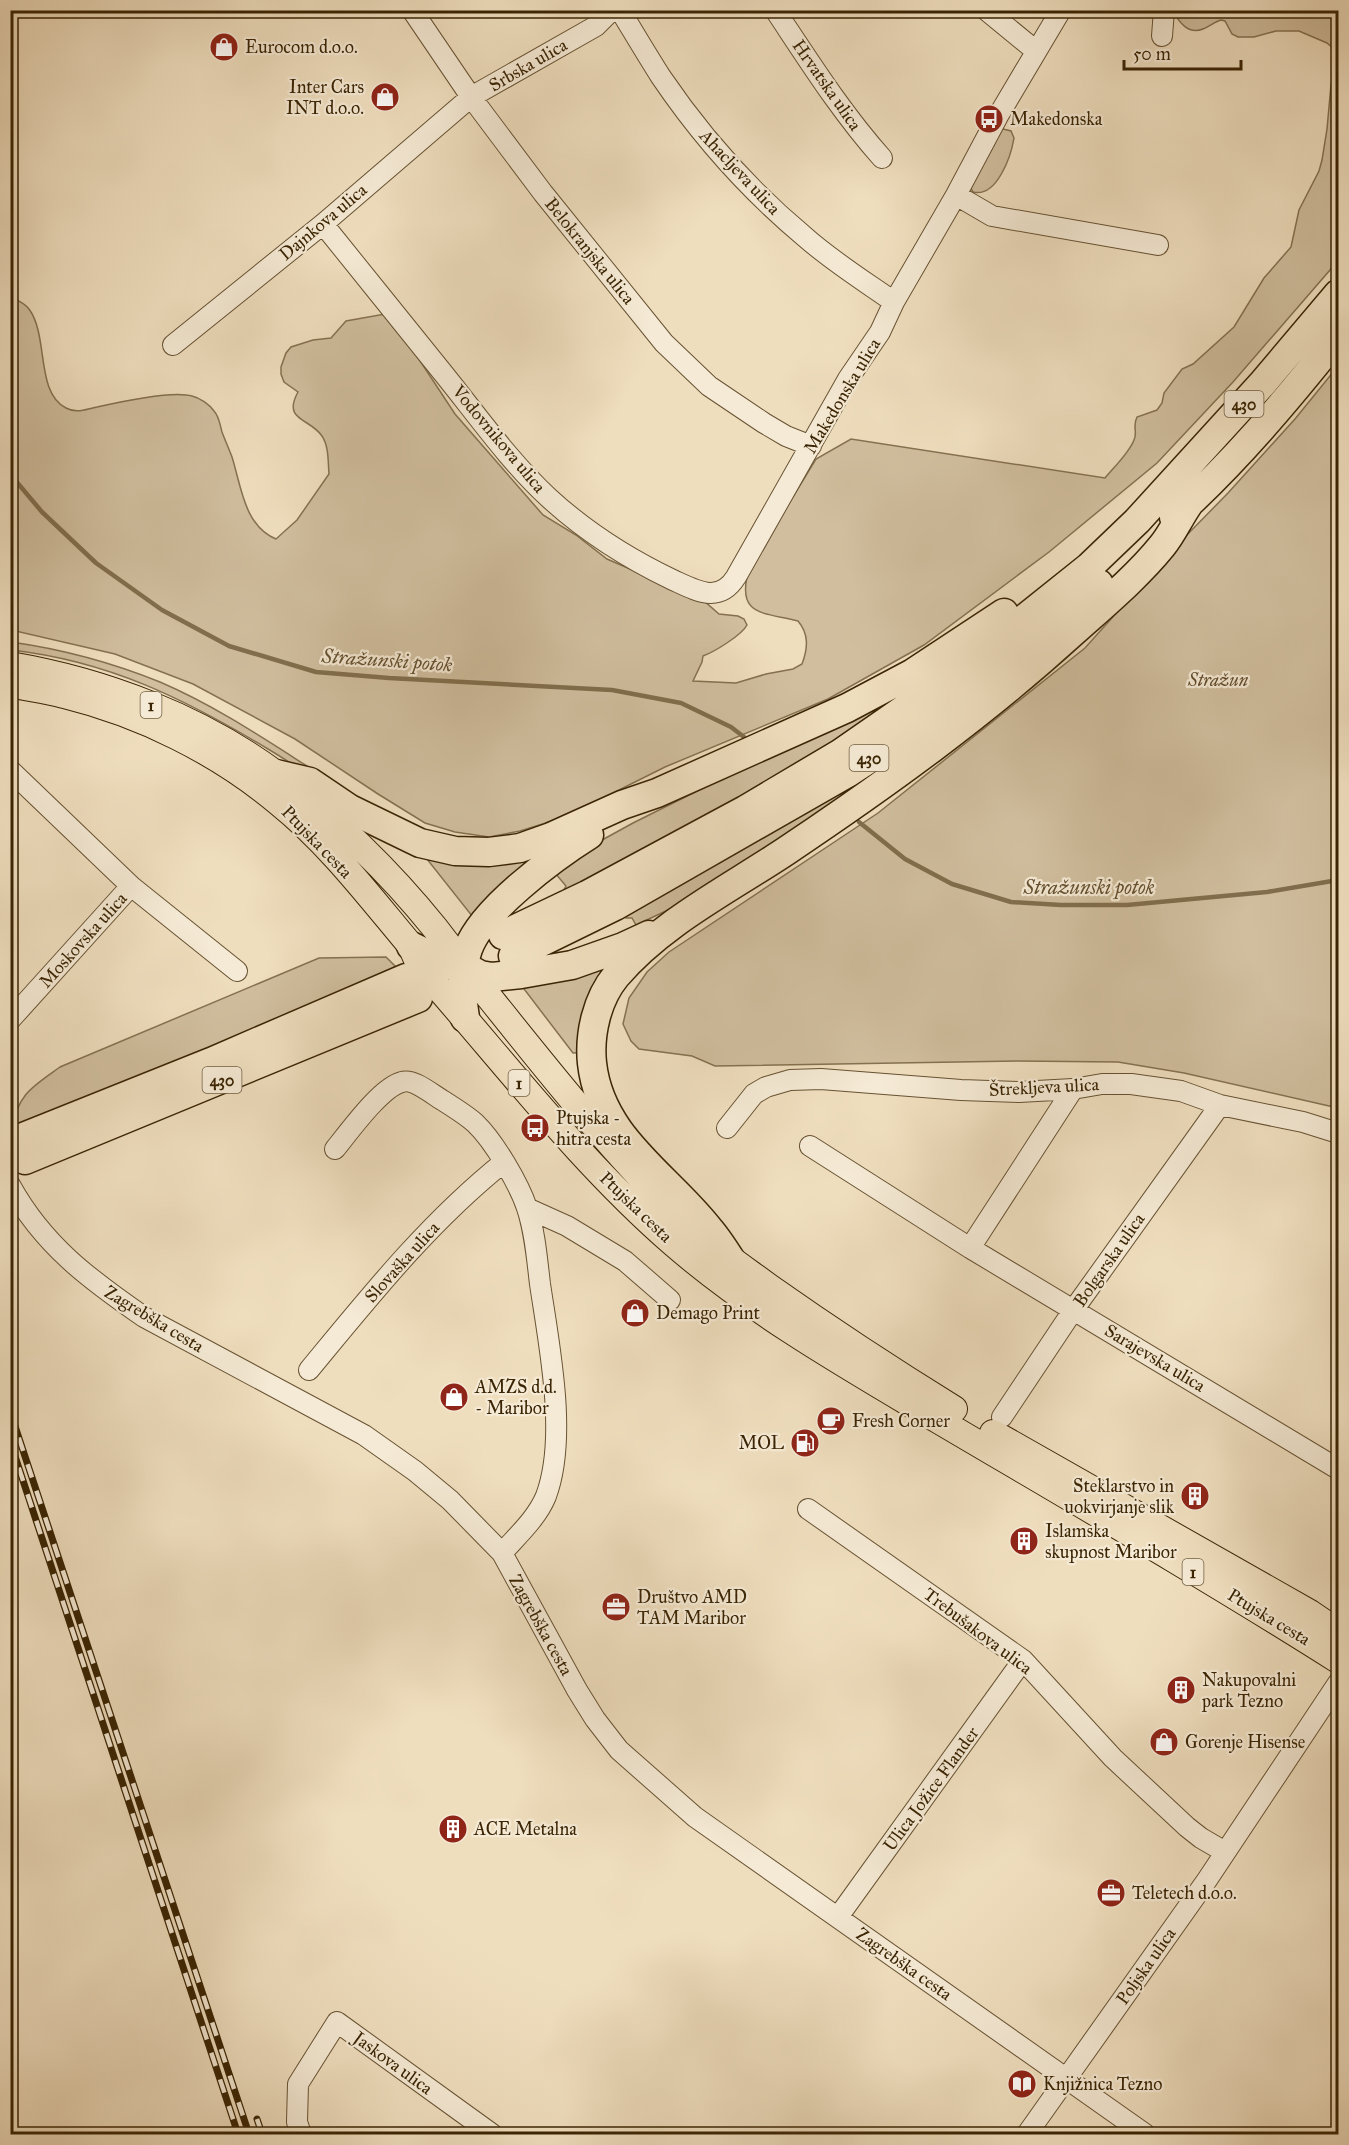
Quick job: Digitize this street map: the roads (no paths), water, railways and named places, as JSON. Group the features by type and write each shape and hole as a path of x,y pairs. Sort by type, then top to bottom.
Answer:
{"highway":[{"name":"430","path":"1179,495 1262,384 1338,294"},
{"name":"430","path":"508,945 587,895 735,815 841,753 954,674 1089,567 1137,521 1179,495 1277,414 1338,336"},
{"path":"276,774 310,783 350,809 420,843 455,851 489,852 520,848 551,837 621,805 657,793 847,708 913,673 1005,612 1130,514 1179,495"},
{"path":"731,1260 709,1227 642,1160 619,1132 597,1087 592,1063 595,1021 603,996 615,977 678,921 868,796 972,718 1040,663 1118,592 1162,545 1179,495"},
{"path":"465,1018 462,989 464,966 469,947 495,911 563,851 657,793"},
{"path":"411,946 452,966 464,966 480,975 492,977 572,965 623,947 678,921"},
{"name":"430","path":"21,1150 412,988"}],"main road":[{"name":"Ptujska cesta","path":"10,665 66,676 128,696 179,717 217,737 276,774 351,837 434,927 622,1158 672,1210 731,1260 871,1358 970,1419 1310,1613 1338,1632"},
{"name":"Ptujska cesta","path":"10,684 64,695 123,713 212,754 278,802 333,854 411,946 429,977 549,1118 607,1181 675,1244 723,1283 812,1345 1338,1660"}],"street":[{"name":"Belokranjska ulica","path":"412,10 471,97 543,193 675,354 709,386 745,411 786,436 811,446"},
{"name":"Srbska ulica","path":"471,97 596,26 612,10"},
{"name":"Ahacljeva ulica","path":"620,10 661,76 688,115 715,148 806,238 894,302"},
{"name":"Hrvatska ulica","path":"775,10 832,96 882,158"},
{"path":"986,10 1036,51"},
{"name":"Makedonska ulica","path":"722,592 728,589 736,577 848,379 880,332 894,302 956,195 998,116 1061,10"},
{"path":"1162,36 1164,10"},
{"name":"Dajnkova ulica","path":"173,345 323,224 471,97"},
{"path":"956,195 993,216 1158,245"},
{"name":"Vodovnikova ulica","path":"323,224 500,444 547,496 616,549 691,588 709,593 722,592"},
{"path":"10,770 131,886 237,971"},
{"name":"Moskovska ulica","path":"10,1020 131,886"},
{"name":"Štrekljeva ulica","path":"727,1128 754,1094 766,1087 790,1080 821,1079 1007,1092 1073,1089 1102,1084 1131,1084 1181,1091 1220,1105 1303,1122 1338,1134"},
{"path":"335,1149 370,1107 386,1092 400,1082 409,1081 447,1103 476,1124 504,1162 527,1208 535,1246 549,1348 555,1397 556,1438 553,1467 546,1496 531,1522 502,1553"},
{"path":"970,1248 1073,1089"},
{"name":"Bolgarska ulica","path":"1002,1417 1074,1309 1220,1105"},
{"name":"Sarajevska ulica","path":"810,1146 970,1248 1338,1469"},
{"name":"Slovaška ulica","path":"309,1370 398,1262 457,1203 504,1162"},
{"name":"Zagrebška cesta","path":"10,1185 23,1209 51,1242 82,1273 112,1295 144,1317 364,1435 415,1471 450,1500 502,1553 595,1719 619,1750 695,1817 1145,2134"},
{"path":"527,1208 567,1226 625,1261 670,1300"},
{"name":"Trebušakova ulica","path":"808,1509 1023,1660 1113,1758 1187,1827 1225,1852"},
{"name":"Ulica Jožice Flander","path":"838,1917 1023,1660"},
{"name":"Poljska ulica","path":"1066,2079 1225,1852 1338,1683"},
{"name":"Jaskova ulica","path":"301,2134 297,2122 298,2084 337,2022 492,2134"},
{"path":"1027,2134 1066,2079"}],"waterway":[{"name":"Stražunski potok","path":"10,474 42,512 96,563 162,610 229,646 316,672 612,690 681,703 731,727 744,737"},
{"name":"Stražunski potok","path":"859,822 905,859 952,884 1011,902 1127,905 1267,892 1338,880"}],"railway":[{"path":"10,1411 249,2134"},
{"path":"10,1441 238,2134"},
{"path":"257,2119 262,2134"}],"place":[{"name":"Eurocom d.o.o.","path":"224,47"},
{"name":"Inter Cars INT d.o.o.","path":"385,97"},
{"name":"Makedonska","path":"989,119"},
{"name":"Ptujska - hitra cesta","path":"535,1128"},
{"name":"Demago Print","path":"635,1313"},
{"name":"AMZS d.d. - Maribor","path":"454,1397"},
{"name":"Fresh Corner","path":"831,1421"},
{"name":"MOL","path":"805,1443"},
{"name":"Steklarstvo in uokvirjanje slik","path":"1195,1496"},
{"name":"Islamska skupnost Maribor","path":"1024,1541"},
{"name":"Društvo AMD TAM Maribor","path":"616,1607"},
{"name":"Nakupovalni park Tezno","path":"1181,1690"},
{"name":"Gorenje Hisense","path":"1164,1742"},
{"name":"ACE Metalna","path":"453,1829"},
{"name":"Teletech d.o.o.","path":"1111,1893"},
{"name":"Knjižnica Tezno","path":"1022,2084"}],"park label":[{"name":"Stražun","path":"1218,680"}]}
